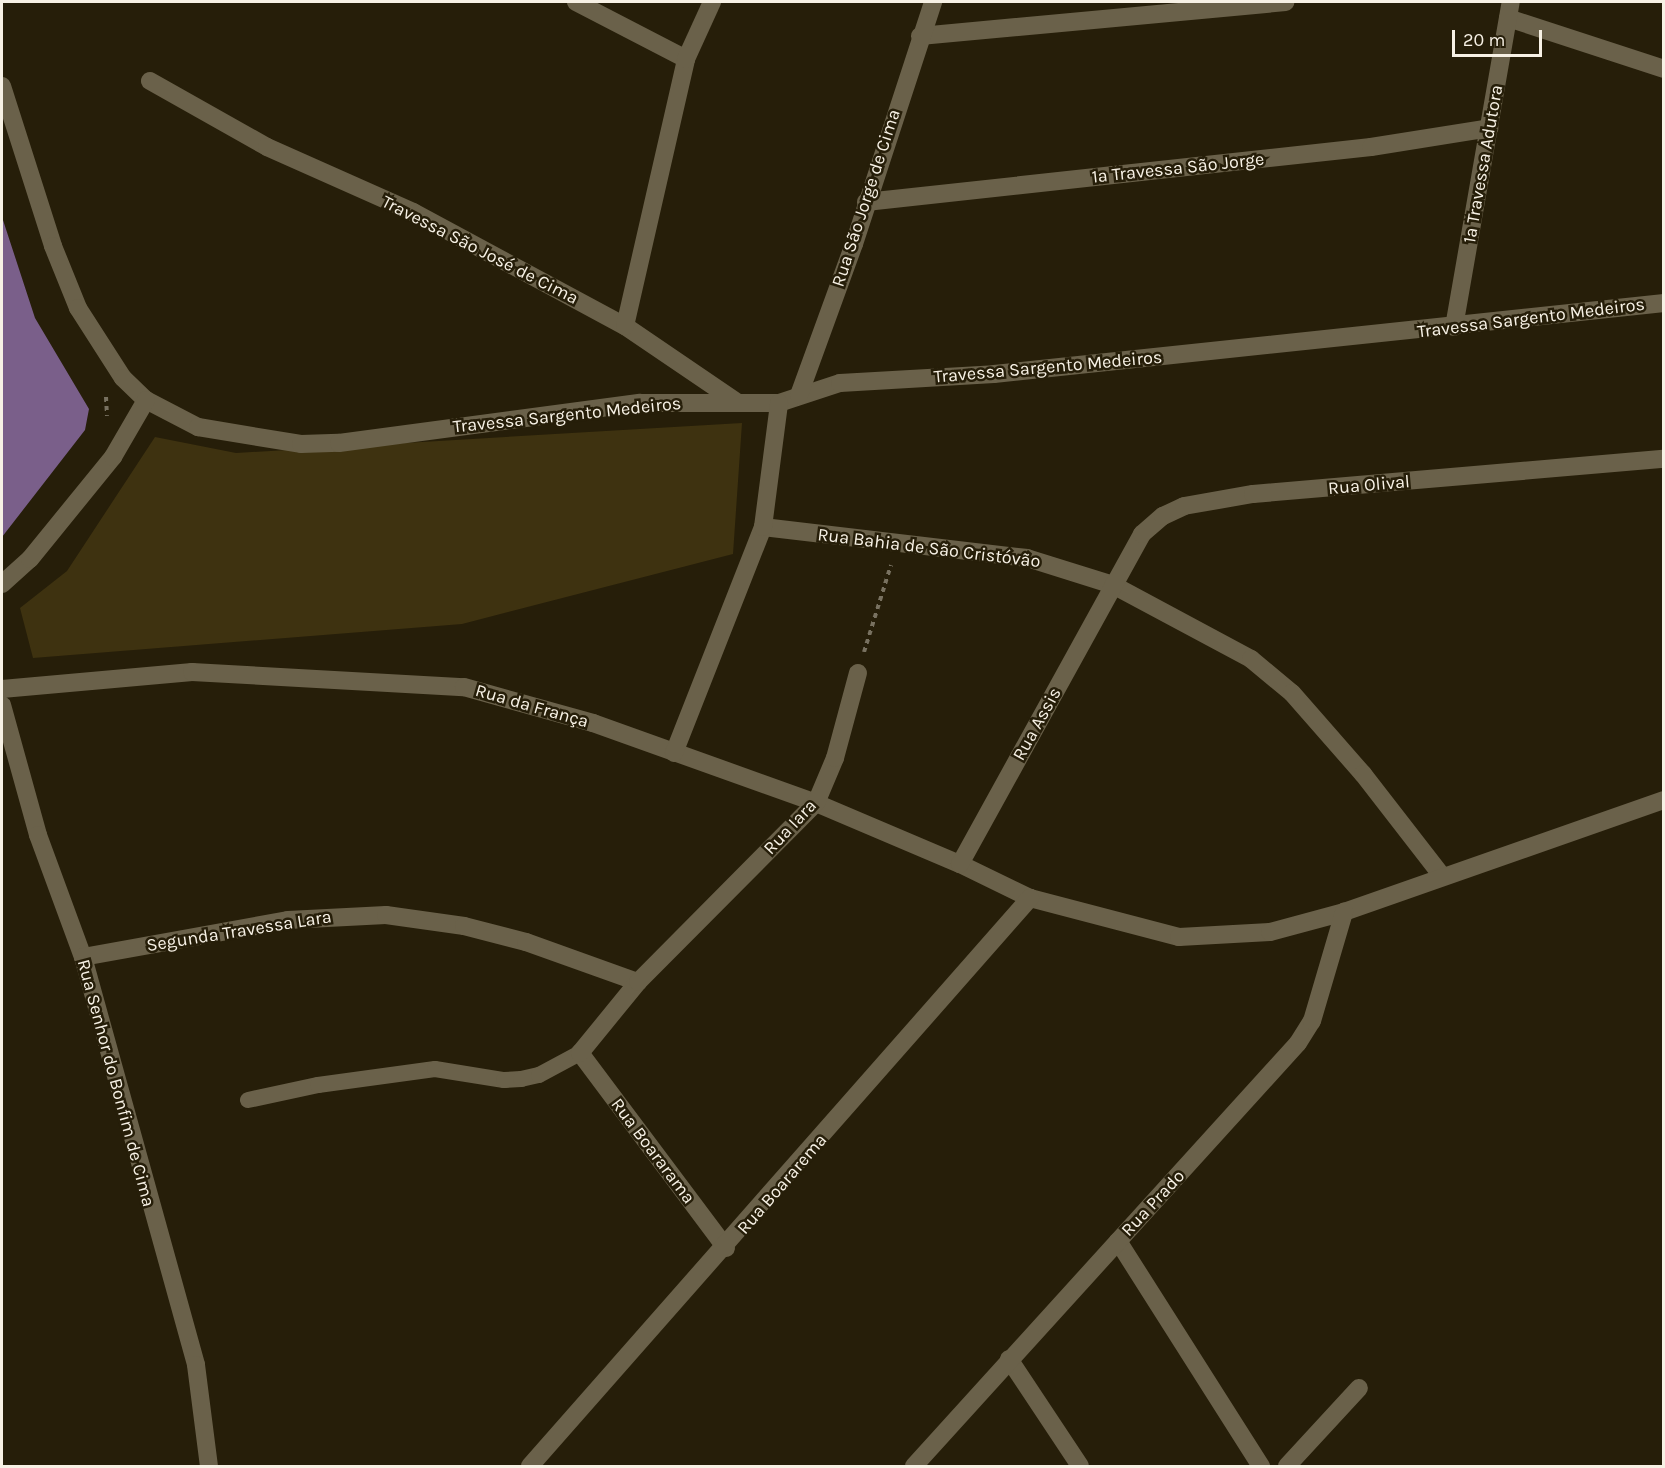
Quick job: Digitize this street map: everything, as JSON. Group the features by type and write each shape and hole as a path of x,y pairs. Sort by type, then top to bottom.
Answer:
{"street":[{"path":"576,2 686,59"},
{"path":"625,326 686,59 712,2"},
{"name":"Rua São Jorge de Cima","path":"799,395 933,2"},
{"path":"921,36 1285,2"},
{"path":"1509,10 1664,69"},
{"name":"1ª Travessa Adutora","path":"1454,327 1509,10"},
{"name":"Travessa São José de Cima","path":"150,81 267,147 413,212 625,326 737,402"},
{"name":"Travessa Sargento Medeiros","path":"2,86 53,246 78,308 123,378 146,400 198,427 301,444 339,443 640,403 779,403 840,383 994,374 1664,303"},
{"name":"1ª Travessa São Jorge","path":"866,202 1371,147 1489,128"},
{"path":"2,584 30,559 113,458 146,400"},
{"path":"674,753 763,527 779,403"},
{"name":"Rua Olival","path":"1113,585 1142,534 1163,516 1209,500 1664,459"},
{"name":"Rua Bahia de São Cristóvão","path":"763,527 1027,558 1113,585 1251,659 1292,693 1363,774 1442,876"},
{"name":"Rua Assis","path":"960,864 1113,585"},
{"name":"Rua da França","path":"2,689 192,672 464,687 554,711 816,803 960,864 1030,898"},
{"name":"Rua Iara","path":"580,1053 638,982 816,803 835,758 858,673"},
{"name":"Rua Senhor do Bonfim de Cima","path":"2,705 38,835 83,957 196,1365 209,1467"},
{"path":"1030,898 1179,937 1259,934 1344,912 1664,800"},
{"name":"Rua Boararema","path":"530,1467 726,1248 1030,898"},
{"name":"Rua Prado","path":"914,1467 1009,1359 1298,1043 1312,1022 1344,912"},
{"name":"Segunda Travessa Lara","path":"83,957 288,920 386,915 464,926 526,942 638,982"},
{"name":"Rua Boararama","path":"580,1053 726,1248"},
{"path":"1118,1241 1260,1467"},
{"path":"1009,1359 1080,1467"},
{"path":"1287,1467 1359,1388"}],"lane":[{"path":"248,1100 318,1085 435,1069 504,1080 521,1079 539,1075 580,1053"}],"path":[{"path":"105,393 107,422"},
{"path":"858,673 898,542"}],"shaded area":[{"path":"2,217 35,318 89,409 85,430 2,537"},
{"path":"742,423 733,554 462,624 33,658 20,608 67,571 155,437 236,453"}]}
